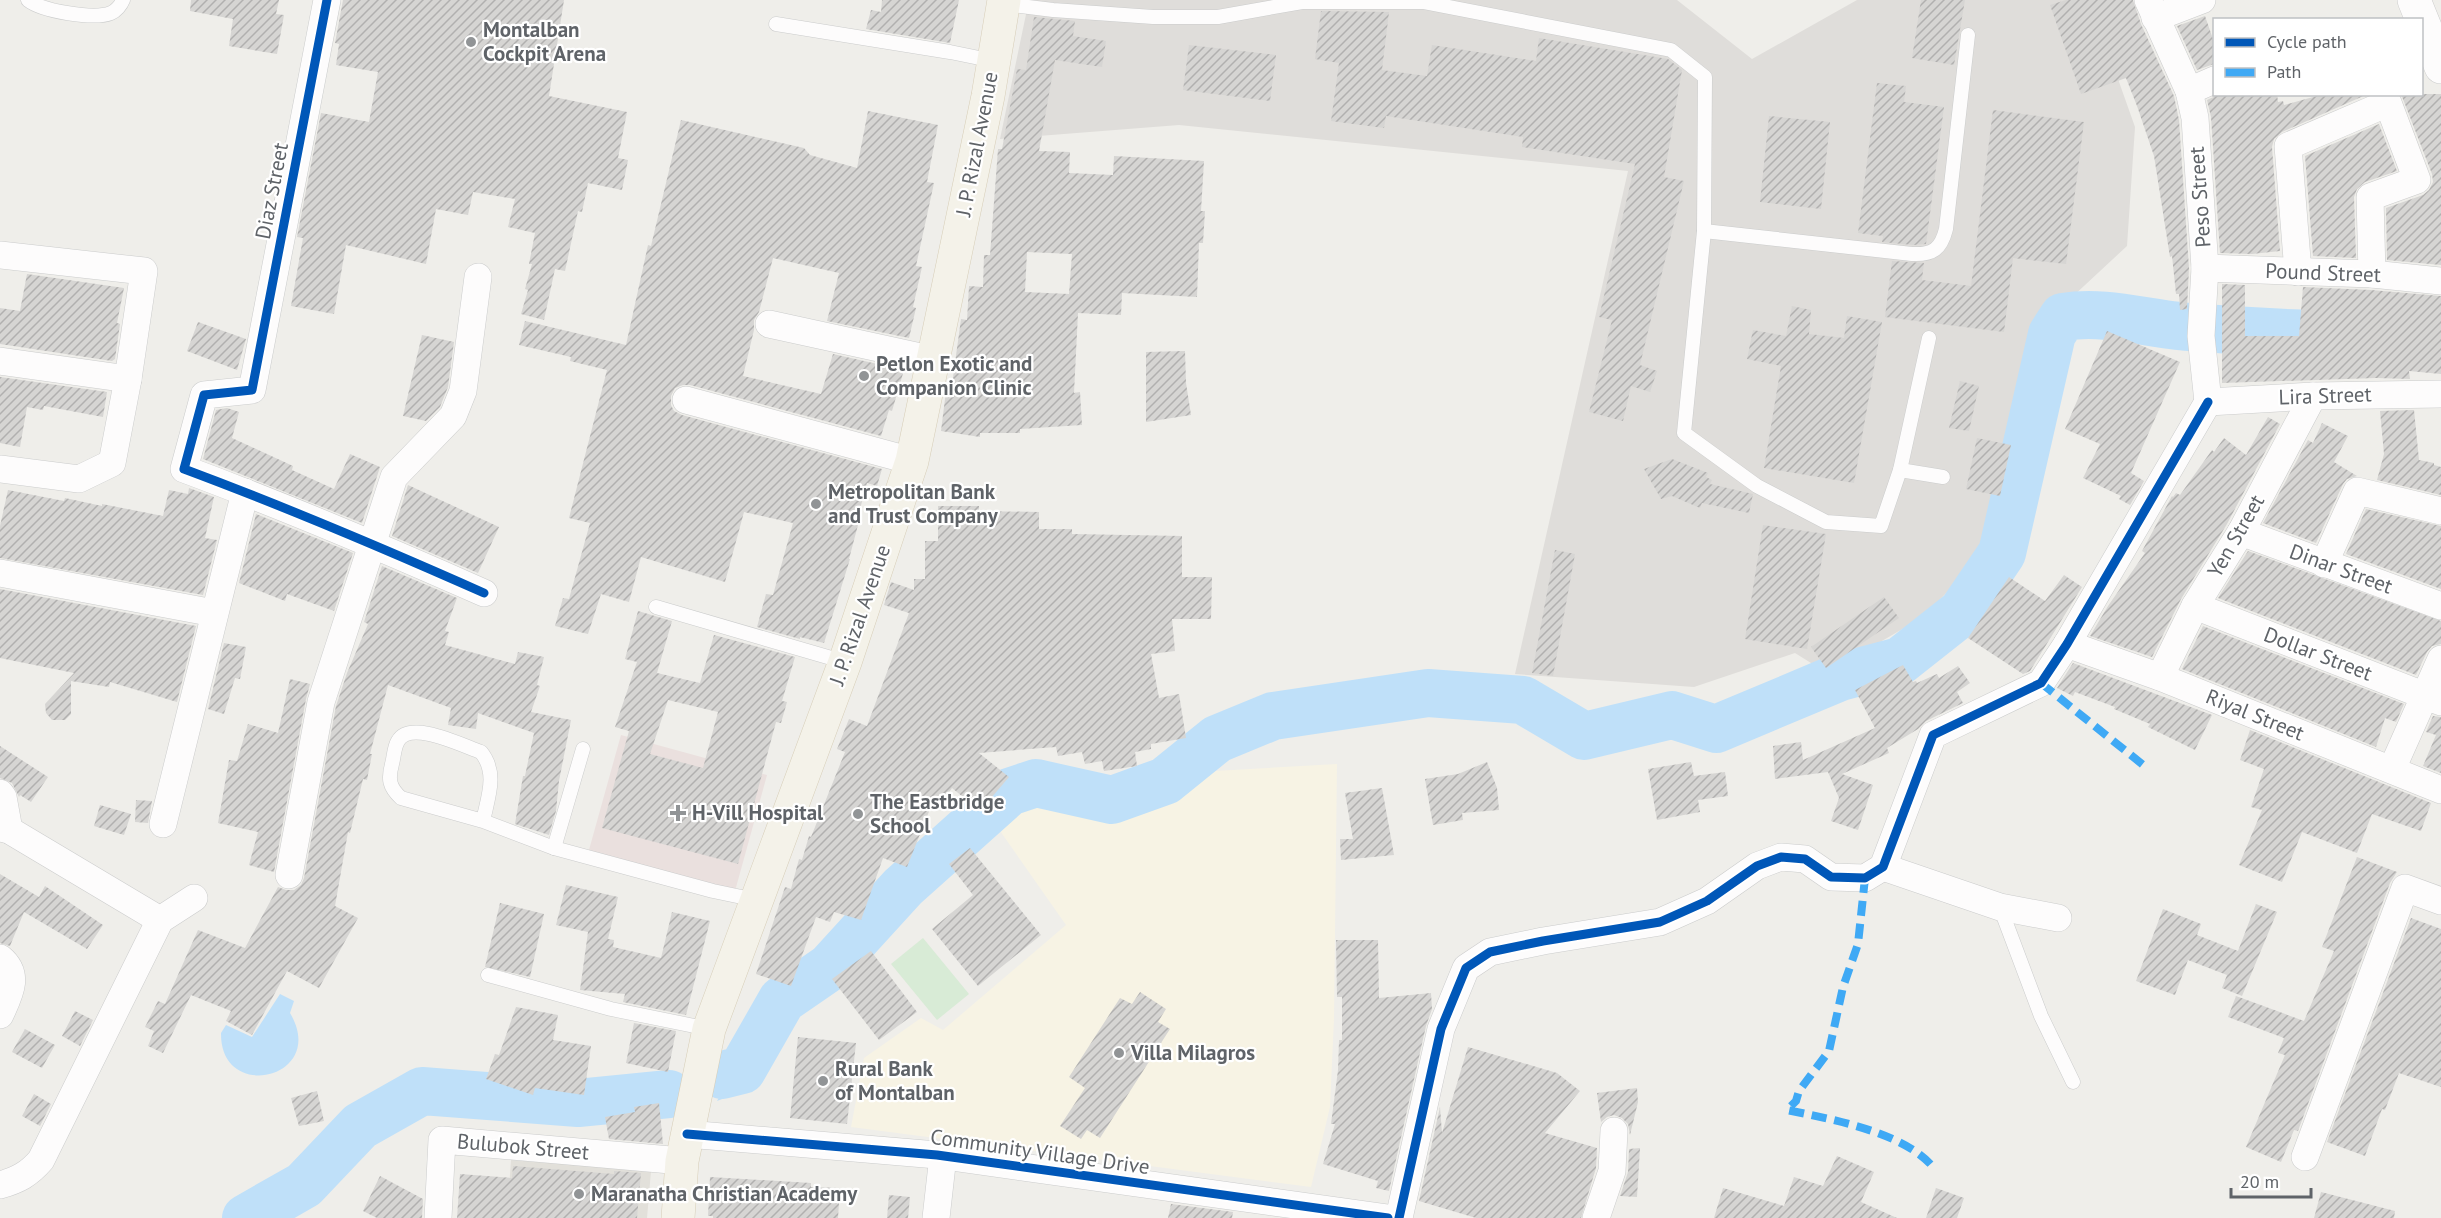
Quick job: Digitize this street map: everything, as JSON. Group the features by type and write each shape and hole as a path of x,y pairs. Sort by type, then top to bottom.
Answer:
{"main road":[{"name":"J. P. Rizal Avenue","path":"678,1218 684,1148 709,1029 845,662 912,461 1004,2"}],"street":[{"name":"Diaz Street","path":"245,492 184,469 204,394 252,390 327,0"},
{"path":"2151,9 2202,0"},
{"path":"2414,0 2421,18"},
{"name":"Peso Street","path":"2151,9 2189,91 2195,118 2205,268 2202,326 2208,402"},
{"path":"2423,23 2441,68"},
{"path":"2189,91 2213,80"},
{"path":"2298,272 2288,146 2388,103 2417,180 2370,197 2372,274"},
{"path":"0,255 144,271 128,379 112,463 79,479 0,469"},
{"name":"Pound Street","path":"2205,268 2372,274 2441,281"},
{"path":"290,875 321,702 394,477 453,416 463,391 478,277"},
{"path":"769,324 934,360"},
{"path":"0,361 128,379"},
{"name":"Lira Street","path":"2208,402 2313,396 2441,394"},
{"name":"Yen Street","path":"2160,677 2195,606 2241,532 2313,396"},
{"path":"686,400 912,461"},
{"path":"1399,1218 1441,1029 1467,968 1490,952 1660,922 1707,901 1757,866 1781,857 1805,859 1831,878 1865,878 1883,867 1933,735 2040,683 2067,644 2208,402"},
{"path":"163,824 245,492 373,544 484,593"},
{"path":"2324,564 2357,492 2441,511"},
{"name":"Dinar Street","path":"2241,532 2441,606"},
{"path":"0,573 214,613"},
{"name":"Dollar Street","path":"2195,606 2433,699"},
{"name":"Riyal Street","path":"2067,644 2160,677 2441,790"},
{"path":"2392,769 2433,699 2441,659"},
{"path":"0,793 3,797 4,829 160,920"},
{"path":"1883,867 2000,907 2058,918"},
{"path":"2305,1157 2405,888 2441,901"},
{"path":"0,1203 0,1185 30,1173 41,1160 160,920 194,898"},
{"path":"0,958 7,964 13,979 0,1015"},
{"path":"1596,1218 1612,1172 1614,1131"},
{"name":"Bulubok Street","path":"438,1218 442,1140 684,1148"},
{"name":"Community Village Drive","path":"684,1148 943,1156 1388,1218"},
{"path":"936,1218 943,1156"}],"lane":[{"path":"28,0 37,7 97,16 113,13 123,0"},
{"path":"1004,2 1053,10 1164,17 1218,17 1302,2 1423,2 1671,50 1705,77 1704,231 1684,432 1757,486 1826,522 1881,526 1900,470 1929,338"},
{"path":"776,24 994,61"},
{"path":"1704,231 1912,254 1936,251 1947,229 1968,34"},
{"path":"1900,470 1943,477"},
{"path":"656,607 845,662"},
{"path":"483,821 492,778 486,759 481,752 421,731 405,735 398,741 388,779 400,798 483,821 554,848 713,891 756,900"},
{"path":"554,848 583,749"},
{"path":"2000,907 2041,1016 2073,1082"},
{"path":"488,975 610,1009 709,1029"}],"shaded area":[{"path":"1029,0 1677,0 1752,59 1857,0 2090,0 2135,127 2127,246 2042,325 1983,555 1923,617 1827,673 1795,653 1694,687 1515,674 1628,171 1179,125 1000,139"},
{"name":"H-Vill Hospital","path":"621,735 767,775 735,891 589,850"},
{"name":"Villa Milagros","path":"1337,764 1334,1019 1330,1107 1311,1187 851,1127 864,1058 921,1018 943,1030 1066,925 991,818 1035,789 1115,811 1215,771"},
{"name":"Maranatha Christian Academy","path":"511,1160 651,1171 647,1218 507,1218"}],"green space":[{"path":"923,938 969,994 937,1020 891,964"}],"water":[{"path":"280,994 294,1001 290,1013 298,1035 296,1054 285,1067 270,1074 253,1075 237,1069 225,1055 221,1033 226,1025 252,1037"},
{"path":"754,1016 770,1026 753,1076 738,1093 717,1101 748,1045"}],"building":[{"path":"191,0 279,0 276,14 284,15 277,54 229,46 233,19 190,11"},
{"path":"343,0 564,0 549,96 627,112 618,158 628,160 622,190 588,183 582,212 578,211 565,271 555,269 544,320 521,314 528,290 525,289 532,264 529,264 535,233 508,227 515,199 473,192 468,215 436,209 426,264 346,245 334,314 291,306 303,238 297,237 321,113 369,122 378,72 336,65 339,44 335,43"},
{"path":"882,0 959,0 950,43 866,29 871,10 881,12"},
{"path":"1921,0 1965,0 1954,65 1912,58"},
{"path":"2066,0 2133,0 2141,24 2174,96 2179,120 2189,268 2187,309 2180,310 2179,294 2176,294 2172,256 2170,257 2154,156 2137,106 2126,78 2081,94 2050,5"},
{"path":"1321,11 1389,12 1382,70 1427,76 1432,45 1536,61 1539,38 1668,59 1682,70 1664,177 1684,181 1640,365 1657,371 1650,392 1631,386 1623,421 1589,412 1612,320 1599,317 1635,164 1522,147 1523,137 1386,116 1384,128 1331,121 1339,63 1315,59"},
{"path":"2205,16 2213,39 2213,64 2197,70 2177,26"},
{"path":"1034,17 1075,21 1073,36 1106,41 1102,67 1055,60 1039,151 1070,152 1069,173 1113,175 1114,156 1204,161 1201,211 1205,211 1203,243 1199,243 1197,297 1122,293 1121,315 1078,313 1074,393 1080,392 1082,425 1020,429 1020,433 980,433 980,437 941,431 946,391 951,392 961,319 967,320 969,286 983,287 984,255 990,255 998,149 1002,149 1017,69 1026,70","holes":["1027,252 1072,254 1069,294 1025,292"]},
{"path":"1189,45 1276,55 1270,101 1183,90"},
{"path":"1877,83 1906,86 1904,102 1944,107 1926,244 1882,242 1883,236 1858,233"},
{"path":"2441,94 2441,265 2387,260 2386,208 2423,195 2433,182 2402,96"},
{"path":"2216,96 2277,96 2278,102 2283,101 2284,105 2317,96 2363,96 2282,132 2274,139 2272,147 2280,251 2252,254 2220,253 2211,117 2207,100"},
{"path":"1993,110 2084,122 2066,264 2013,258 2004,332 1885,317 1892,261 1924,263 1922,280 1971,286"},
{"path":"868,111 938,125 927,182 934,183 916,266 922,267 909,338 827,321 839,273 773,258 759,312 754,320 754,330 743,376 821,394 833,354 904,370 892,411 889,410 881,436 690,385 675,388 671,396 674,411 682,415 882,469 877,486 867,483 850,559 824,643 757,627 766,594 773,595 793,523 744,512 725,582 641,557 629,602 601,594 588,634 555,626 563,598 569,599 590,523 569,518 607,370 570,361 571,357 519,345 525,321 626,345 648,245 651,246 681,120 804,148 810,155 857,168"},
{"path":"1769,116 1830,122 1821,209 1760,202"},
{"path":"2379,124 2397,171 2365,182 2357,189 2354,197 2356,258 2313,256 2305,156"},
{"path":"27,274 124,288 117,323 120,324 115,359 112,361 0,344 0,308 20,311"},
{"path":"2222,284 2245,285 2245,336 2299,336 2303,287 2441,296 2441,374 2409,371 2410,379 2222,383"},
{"path":"1792,306 1811,310 1809,334 1844,338 1847,316 1882,322 1854,483 1764,468 1781,366 1747,359 1753,330 1786,336"},
{"path":"198,322 246,339 237,370 187,351"},
{"path":"2107,331 2180,362 2131,473 2144,481 2130,505 2119,499 2121,496 2083,478 2100,444 2065,429"},
{"path":"422,335 454,342 448,387 440,407 426,421 403,416"},
{"path":"1185,351 1186,383 1191,415 1146,422 1146,352"},
{"path":"0,377 107,392 103,417 44,406 43,410 27,407 20,447 0,443"},
{"path":"1960,381 1979,386 1969,431 1949,428"},
{"path":"227,408 239,412 232,438 293,466 292,470 334,489 350,454 380,467 362,523 203,459 216,410"},
{"path":"2414,410 2419,460 2441,467 2441,495 2377,480 2384,454 2380,411"},
{"path":"2268,417 2280,424 2227,524 2181,599 2152,657 2090,636 2145,553 2142,551 2172,496 2176,493 2180,495 2212,450 2214,452 2224,438 2246,455"},
{"path":"2322,423 2348,436 2334,462 2357,476 2347,479 2343,484 2316,543 2263,523 2308,440 2313,443"},
{"path":"1977,438 2011,445 2000,496 1966,489"},
{"path":"1672,459 1708,473 1706,477 1712,480 1710,484 1753,494 1749,513 1702,503 1700,508 1672,496 1661,499 1644,469"},
{"path":"408,485 499,527 478,573 392,536"},
{"path":"189,488 214,497 205,538 217,540 203,595 0,558 0,526 8,490 163,516 169,490 188,494"},
{"path":"938,506 979,506 979,511 1039,512 1039,529 1072,529 1072,534 1182,536 1182,577 1212,577 1211,619 1172,619 1175,651 1151,654 1159,698 1179,694 1186,738 1151,744 1151,749 1135,752 1137,766 1104,771 1102,761 1085,764 1082,752 1058,756 1056,747 979,753 1009,777 980,811 952,788 941,804 934,799 907,867 883,858 861,920 834,912 830,922 816,917 791,986 756,974 785,887 791,889 799,859 802,860 809,836 811,837 845,752 837,749 849,719 867,726 909,613 884,605 891,582 914,590 914,579 925,579 925,541 938,541"},
{"path":"2366,509 2441,526 2441,589 2346,554"},
{"path":"256,514 353,553 334,611 287,594 285,601 239,583"},
{"path":"1763,525 1826,534 1807,649 1745,639"},
{"path":"1555,550 1575,554 1553,676 1532,673"},
{"path":"2248,551 2441,621 2441,644 2432,646 2427,652 2416,675 2218,598"},
{"path":"382,566 457,598 445,631 449,632 445,645 515,664 518,652 544,657 537,685 540,686 531,712 571,720 559,781 556,811 549,835 515,824 523,776 525,776 534,733 478,713 476,729 448,725 451,708 388,685 370,754 372,754 367,780 363,779 350,833 348,832 335,906 358,918 319,988 287,971 252,1035 226,1021 231,1011 191,995 163,1053 148,1046 154,1031 145,1027 158,1001 165,1004 198,930 245,948 278,887 294,890 301,885 336,706 368,624 364,622"},
{"path":"2064,575 2082,587 2030,671 2023,674 1968,638 2009,577 2045,601"},
{"path":"0,589 196,626 177,702 110,682 109,687 71,681 71,714 65,720 52,720 46,713 45,704 74,673 0,658"},
{"path":"1884,597 1899,618 1826,668 1811,647"},
{"path":"638,611 672,621 657,673 700,683 714,635 795,657 782,701 787,702 781,723 776,722 738,864 602,828 629,731 615,727 637,662 625,659","holes":["668,700 718,712 703,768 650,754"]},
{"path":"2203,626 2404,704 2396,722 2385,718 2376,747 2182,669"},
{"path":"224,643 246,647 240,679 235,678 224,714 208,709"},
{"path":"2073,663 2212,715 2195,750 2148,727 2150,724 2114,709 2115,707 2075,692 2073,696 2057,688"},
{"path":"1903,665 1913,682 1917,683 1937,674 1939,678 1958,666 1970,683 1957,692 1963,703 1926,721 1918,729 1887,748 1889,753 1842,774 1873,785 1858,830 1831,821 1839,798 1828,772 1775,779 1773,746 1801,742 1803,760 1875,728 1855,690"},
{"path":"290,679 310,684 274,872 249,865 258,832 218,823 229,760 237,761 248,724 278,733"},
{"path":"2433,716 2441,717 2441,773 2423,766 2436,735 2426,732"},
{"path":"2250,730 2431,803 2421,831 2372,814 2357,853 2302,832 2282,882 2239,865 2262,810 2251,807 2264,769 2240,760"},
{"path":"0,746 48,777 31,802 20,795 19,797 12,783 0,778"},
{"path":"1487,762 1497,788 1499,810 1462,813 1463,820 1433,825 1425,779 1458,774"},
{"path":"1691,762 1694,776 1725,772 1728,796 1698,800 1700,812 1657,820 1648,769"},
{"path":"1382,788 1394,855 1341,860 1340,839 1353,839 1345,793"},
{"path":"136,800 152,801 148,823 135,822"},
{"path":"100,805 131,814 124,835 94,826"},
{"path":"970,848 1041,935 978,986 932,929 973,895 949,864"},
{"path":"2357,857 2397,872 2390,883 2298,1131 2294,1130 2281,1162 2246,1147 2285,1055 2278,1053 2284,1038 2228,1017 2236,996 2304,1021 2334,951 2322,947"},
{"path":"0,874 39,897 45,886 103,925 87,949 24,912 10,946 0,943"},
{"path":"566,885 618,897 608,939 614,940 613,947 661,958 672,912 710,921 686,1015 623,1002 625,994 580,990 588,932 556,925"},
{"path":"500,903 544,914 530,977 485,967"},
{"path":"2256,904 2277,912 2242,996 2222,988 2227,975 2188,960 2175,995 2136,981 2163,909 2201,924 2197,935 2238,951"},
{"path":"2411,918 2441,929 2441,1087 2399,1073 2385,1110 2382,1109 2365,1156 2327,1142"},
{"path":"1336,940 1378,940 1379,998 1431,993 1432,1009 1426,1026 1389,1191 1376,1188 1378,1181 1323,1164 1335,1124 1331,1124 1338,1070 1339,1040 1342,1040 1342,997 1337,997"},
{"path":"871,951 917,1012 879,1040 832,979"},
{"name":"Villa Milagros","path":"1140,992 1166,1009 1158,1022 1170,1029 1100,1138 1087,1130 1081,1139 1060,1126 1085,1088 1069,1077 1120,998 1132,1004"},
{"path":"516,1007 558,1015 553,1040 591,1046 584,1095 535,1088 533,1095 486,1079 495,1054 499,1055"},
{"path":"75,1011 93,1020 80,1046 62,1036"},
{"path":"634,1023 676,1031 668,1072 626,1063"},
{"path":"25,1029 55,1045 42,1068 12,1052"},
{"name":"Rural Bank of Montalban","path":"798,1037 856,1043 847,1124 790,1118"},
{"path":"1468,1047 1557,1073 1580,1091 1545,1133 1597,1148 1596,1168 1581,1218 1476,1218 1419,1201 1440,1107 1442,1133"},
{"path":"1637,1088 1638,1102 1630,1135 1628,1124 1622,1118 1614,1115 1601,1122 1597,1093"},
{"path":"317,1091 324,1121 299,1126 291,1098"},
{"path":"34,1094 51,1104 40,1126 22,1116"},
{"path":"659,1103 663,1144 609,1139 605,1117 635,1112 634,1107"},
{"path":"1640,1148 1637,1197 1620,1196 1628,1172 1629,1149"},
{"path":"1837,1156 1874,1172 1861,1202 1897,1218 1714,1218 1723,1188 1784,1206 1794,1177 1823,1186"},
{"name":"Maranatha Christian Academy","path":"513,1166 614,1174 614,1171 641,1173 637,1218 457,1218 460,1174 512,1178"},
{"path":"380,1176 423,1199 422,1218 377,1218 363,1211"},
{"path":"710,1177 811,1183 811,1187 840,1188 838,1218 713,1218 713,1216 708,1216"},
{"path":"1936,1188 1964,1198 1957,1218 1926,1218"},
{"path":"2321,1192 2395,1211 2394,1218 2314,1218"},
{"path":"889,1195 910,1197 908,1218 887,1218"},
{"path":"1171,1204 1233,1212 1232,1218 1168,1218"}],"waterway":[{"path":"722,1075 742,1070 782,1000 830,967 903,887 1009,792 1036,783 1112,800 1165,781 1217,739 1273,716 1428,693 1523,700 1584,736 1672,715 1716,729 1840,677 1900,661 1962,612 2002,553 2052,334 2063,317 2111,316 2190,327 2284,333 2441,334"},
{"path":"246,1218 304,1185 360,1126 422,1091 578,1103 669,1094"}],"marked path":[{"path":"2041,683 2147,768"},
{"path":"1865,878 1858,944 1843,987 1829,1051 1799,1091 1796,1101 1787,1110 1844,1123 1885,1136 1920,1155 1933,1167"}],"cycle path":[{"path":"327,0 252,390 204,395 184,469 260,498 484,593"},
{"path":"1399,1218 1441,1029 1466,968 1490,952 1660,922 1707,901 1757,866 1781,857 1805,859 1831,877 1865,878 1883,867 1933,735 2041,683 2067,644 2208,402"},
{"path":"687,1134 937,1155 1388,1218"}],"place":[{"name":"Montalban Cockpit Arena","path":"471,42"},
{"name":"Petlon Exotic and Companion Clinic","path":"864,376"},
{"name":"Metropolitan Bank and Trust Company","path":"816,504"},
{"name":"H-Vill Hospital","path":"678,813"},
{"name":"The Eastbridge School","path":"858,814"},
{"name":"Villa Milagros","path":"1119,1053"},
{"name":"Rural Bank of Montalban","path":"823,1081"},
{"name":"Maranatha Christian Academy","path":"579,1194"}]}
